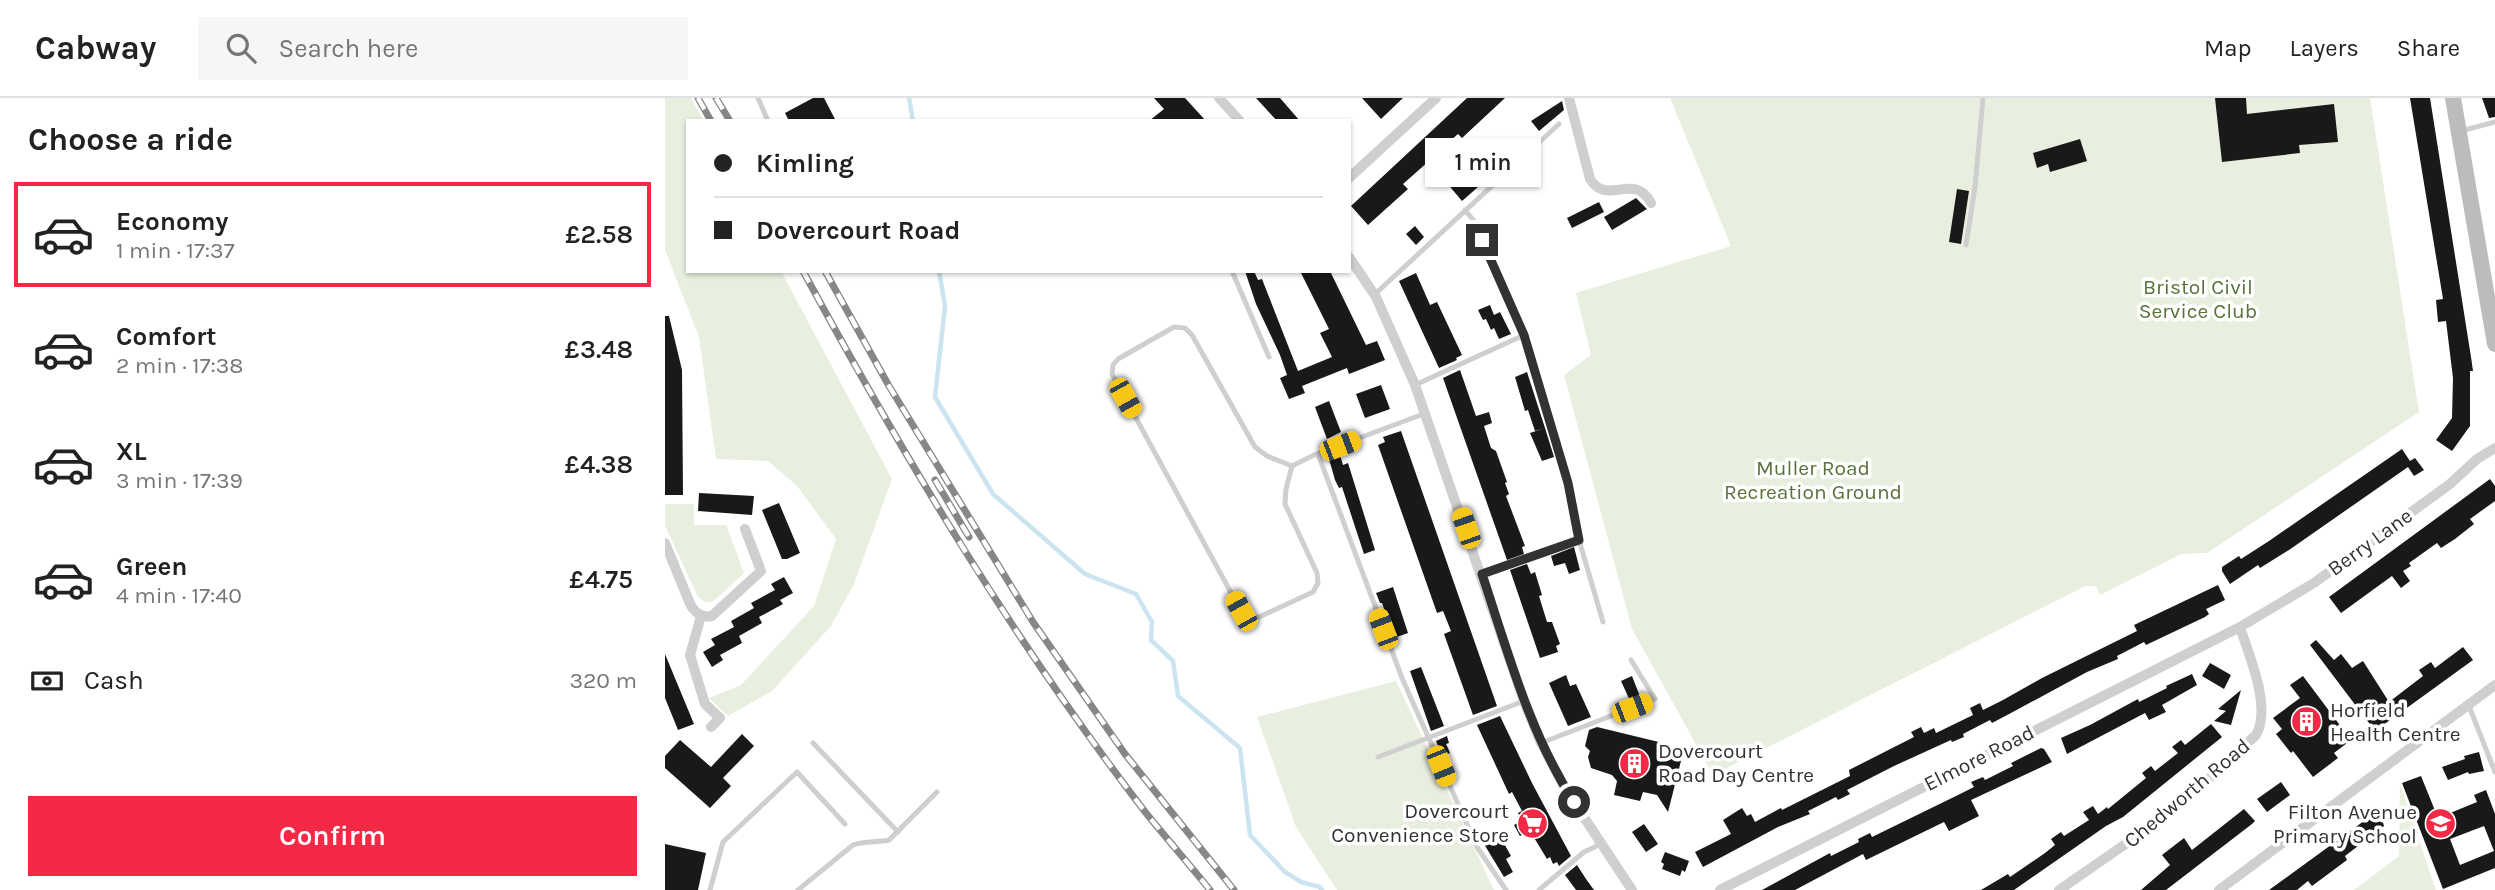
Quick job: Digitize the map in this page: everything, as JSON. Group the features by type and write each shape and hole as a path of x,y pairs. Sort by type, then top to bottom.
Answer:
{"street":[{"path":"1219,98 1238,119"},
{"path":"1351,176 1436,98"},
{"path":"1569,98 1590,179 1595,186 1606,190 1636,188 1645,193 1651,203"},
{"path":"2453,98 2495,344"},
{"path":"1351,260 1374,295 1415,385 1541,743 1566,790 1632,890"},
{"name":"Berry Lane","path":"2240,626 2314,583 2495,448"},
{"path":"665,543 691,606 701,616 712,616 761,571 745,528"},
{"path":"701,616 690,655 705,704 720,718 711,727"},
{"name":"Elmore Road","path":"1720,890 2240,626"},
{"name":"Chedworth Road","path":"2059,890 2150,827 2199,788 2256,735 2262,719 2262,708 2240,626"},
{"path":"2219,890 2495,685"}],"lane":[{"path":"758,98 767,119"},
{"path":"1966,245 1975,187 1983,98"},
{"path":"2459,131 2495,122"},
{"path":"1374,295 1559,124"},
{"path":"1465,210 1474,221 1524,335 1568,483 1579,540 1604,622"},
{"path":"1233,273 1269,356"},
{"path":"1292,466 1285,504 1317,573 1318,583 1313,592 1259,617 1249,616 1241,611 1112,374 1113,365 1118,359 1174,327 1185,328 1192,335 1255,446 1267,456 1292,466 1426,413"},
{"path":"1415,385 1524,335"},
{"path":"1318,454 1402,678 1478,847 1506,890"},
{"path":"1482,574 1579,540"},
{"path":"1541,743 1655,699 1631,660"},
{"path":"1378,757 1524,701"},
{"path":"2468,705 2495,772"},
{"path":"813,743 898,832"},
{"path":"709,890 723,842 797,772 845,824"},
{"path":"797,890 853,845 863,841 890,840 937,792"},
{"path":"1539,890 1584,852 1601,844"}],"green space":[{"path":"665,98 691,98 703,119 686,119 686,273 782,273 892,479 854,584 831,626 772,691 728,716 709,698 741,685 814,606 836,539 797,486 768,461 716,459 699,337 665,250"},
{"path":"1670,98 2370,98 2419,412 2207,553 2181,554 2100,595 2096,586 2085,586 1713,775 1632,629 1564,375 1591,355 1576,293 1731,246"},
{"path":"665,504 694,504 694,525 726,525 744,573 714,601 705,602 698,597 665,526"},
{"path":"1396,681 1494,890 1337,890 1296,827 1257,717"},
{"path":"2400,784 2436,890 2354,890 2399,856"}],"building":[{"path":"813,98 824,98 835,119 788,119 785,113"},
{"path":"1154,98 1185,98 1204,119 1152,119 1164,109"},
{"path":"1256,98 1280,98 1298,119 1275,119"},
{"path":"1362,98 1403,98 1381,119"},
{"path":"1467,98 1505,98 1462,138 1458,134 1442,148 1446,153 1432,165 1429,161 1403,184 1408,189 1368,225 1351,206"},
{"path":"2215,98 2246,98 2247,114 2334,104 2338,142 2299,145 2300,153 2222,162"},
{"path":"2410,98 2430,98 2473,371 2470,371 2470,426 2452,451 2436,440 2452,418 2453,378 2446,321 2438,322 2436,300 2443,299"},
{"path":"2482,98 2495,98 2495,117 2489,118"},
{"path":"1562,101 1564,110 1539,131 1531,121"},
{"path":"2080,139 2087,161 2050,172 2048,164 2037,168 2033,153"},
{"path":"1501,148 1510,159 1462,201 1446,182 1455,174 1460,181"},
{"path":"1957,189 1969,191 1961,244 1949,242"},
{"path":"1636,198 1647,209 1612,230 1604,217"},
{"path":"1599,202 1604,212 1572,228 1567,218"},
{"path":"1415,226 1424,237 1416,245 1406,234"},
{"path":"1246,273 1255,273 1258,280 1262,279 1298,371 1332,357 1320,333 1329,329 1301,273 1331,273 1366,345 1377,341 1385,360 1349,374 1347,368 1302,386 1305,393 1289,399 1280,378 1287,375"},
{"path":"1416,273 1430,305 1437,302 1462,355 1439,368 1399,281"},
{"path":"1490,305 1494,315 1500,312 1511,334 1499,339 1494,328 1491,330 1486,319 1483,320 1478,310"},
{"path":"665,316 669,316 682,370 683,495 665,495"},
{"path":"1460,370 1476,416 1489,412 1492,423 1484,426 1507,482 1505,483 1509,494 1506,496 1525,546 1522,547 1524,554 1507,560 1443,378"},
{"path":"1527,372 1545,428 1535,431 1528,410 1525,411 1515,377"},
{"path":"1381,385 1390,409 1365,418 1356,394"},
{"path":"1329,401 1341,432 1327,439 1315,407"},
{"path":"1545,428 1554,457 1542,461 1530,433"},
{"path":"1401,431 1497,706 1473,715 1444,634 1451,631 1443,611 1437,613 1378,445 1385,442 1383,437"},
{"path":"2402,449 2410,461 2415,458 2424,470 2414,476 2408,467 2289,550 2260,568 2258,565 2230,584 2222,567 2239,556 2241,559 2269,541"},
{"path":"1340,455 1343,465 1348,463 1375,550 1364,554 1342,487 1339,488 1335,480 1329,459"},
{"path":"2490,479 2495,486 2495,501 2470,519 2474,524 2441,548 2437,543 2409,563 2411,566 2403,571 2410,581 2401,588 2392,576 2341,613 2329,597"},
{"path":"699,493 754,496 752,515 698,511"},
{"path":"779,503 800,553 787,559 782,559 762,510"},
{"path":"1574,547 1580,570 1569,574 1565,563 1554,566 1551,556"},
{"path":"1527,564 1531,574 1535,572 1547,622 1552,622 1560,644 1556,646 1558,652 1540,658 1510,570"},
{"path":"784,577 793,593 780,600 783,604 759,617 762,623 739,636 742,643 720,655 723,660 712,667 703,652 715,645 711,639 734,627 731,621 754,608 751,603 775,590 771,584"},
{"path":"2218,585 2225,600 2206,609 2209,614 2205,617 2146,645 2144,642 2117,656 2118,659 2087,672 1992,723 1990,720 1963,734 1964,737 1952,742 1951,740 1894,766 1847,790 1850,794 1838,800 1836,797 1808,811 1810,814 1778,827 1703,867 1695,852 1731,834 1723,820 1742,808 1747,816 1751,814 1755,822 1781,808 1782,810 1850,776 1849,770 1914,737 1911,732 1921,727 1924,733 1934,728 1936,733 1973,715 1970,708 1980,703 1983,710 2137,631 2134,625"},
{"path":"1393,587 1408,633 1394,638 1376,593"},
{"path":"2316,640 2334,660 2341,654 2352,668 2363,661 2389,702 2423,676 2419,670 2431,662 2435,668 2463,647 2473,660 2375,731 2310,645"},
{"path":"665,654 694,724 678,730 665,698"},
{"path":"2210,663 2231,675 2224,689 2202,676"},
{"path":"1421,667 1444,726 1431,731 1410,671"},
{"path":"2192,674 2197,685 2162,705 2166,712 2149,720 2145,713 2067,754 2061,738"},
{"path":"1566,675 1570,686 1576,684 1591,717 1568,726 1549,683"},
{"path":"1632,676 1641,699 1631,703 1621,681"},
{"name":"Horfield Health Centre","path":"2303,676 2351,740 2334,753 2338,758 2313,777 2276,734 2282,729 2273,718 2300,698 2290,685"},
{"path":"2241,690 2231,725 2214,721 2226,711 2218,709"},
{"path":"1500,716 1571,856 1559,866 1557,862 1553,864 1550,857 1547,859 1530,831 1520,836 1514,825 1522,821 1518,813 1522,811 1512,792 1509,794 1477,725"},
{"path":"2211,724 2222,737 2123,817 2014,890 1981,890 2008,874 2010,877 2045,853 2055,845 2051,839 2061,832 2064,836 2089,820 2083,812 2093,806 2098,814 2107,807 2108,809 2146,778 2142,773 2151,766 2155,771 2178,753 2172,747 2181,740 2185,745"},
{"name":"Dovercourt Road Day Centre","path":"1597,727 1667,744 1666,748 1675,750 1674,755 1682,757 1668,812 1657,795 1643,792 1640,801 1614,795 1617,781 1612,775 1591,768 1588,757 1590,751 1585,746 1589,730"},
{"path":"742,734 754,746 723,778 731,786 710,808 665,768 665,756 680,740 711,767"},
{"path":"1447,736 1449,743 1446,744 1450,753 1442,756 1436,741"},
{"path":"2041,748 2052,762 1971,800 1979,816 1949,831 1944,822 1866,860 1863,854 1795,890 1762,890 1830,853 1831,856 1859,842 1858,839 1870,833 1872,837 1974,787 1971,782 1983,777 1985,780"},
{"path":"2479,752 2484,771 2468,772 2448,780 2442,767"},
{"path":"2421,776 2438,818 2477,802 2474,795 2486,790 2495,814 2495,868 2443,889 2402,783","holes":["2484,826 2494,851 2460,865 2450,839"]},
{"path":"2281,782 2290,795 2267,812 2257,799"},
{"path":"2244,809 2255,821 2252,824 2166,890 2141,890 2170,865 2162,855 2184,838 2192,850"},
{"path":"2379,810 2384,826 2345,856 2347,860 2312,886 2308,881 2297,890 2269,890"},
{"path":"1644,824 1658,844 1646,852 1632,832"},
{"path":"1493,838 1494,841 1501,838 1511,856 1506,859 1513,872 1504,877 1484,844"},
{"path":"665,844 706,853 698,890 665,890"},
{"path":"1665,852 1689,861 1685,872 1682,870 1680,876 1662,869 1664,864 1661,862"},
{"path":"1577,865 1594,890 1576,890 1565,875"}],"waterway":[{"path":"909,98 913,119"},
{"path":"939,273 945,306 935,397 993,494 1085,574 1136,594 1152,622 1151,640 1173,661 1178,696 1240,748 1250,835 1285,872 1322,890"}],"railway":[{"path":"698,98 710,119"},
{"path":"716,98 729,119"},
{"path":"804,273 922,480 1051,683 1146,813 1210,890"},
{"path":"826,273 889,386 1033,622 1125,754 1234,890"},
{"path":"935,480 969,537"}],"place":[{"name":"Horfield Health Centre","path":"2307,722"},
{"name":"Dovercourt Road Day Centre","path":"1635,763"},
{"name":"Dovercourt Convenience Store","path":"1532,823"},
{"name":"Filton Avenue Primary School","path":"2440,824"}],"route":[{"path":"1482,240 1524,335 1568,483 1579,540 1482,574 1524,701 1541,743 1574,802"}],"park label":[{"name":"Bristol Civil Service Club","path":"2198,299"},
{"name":"Muller Road Recreation Ground","path":"1813,480"}]}
